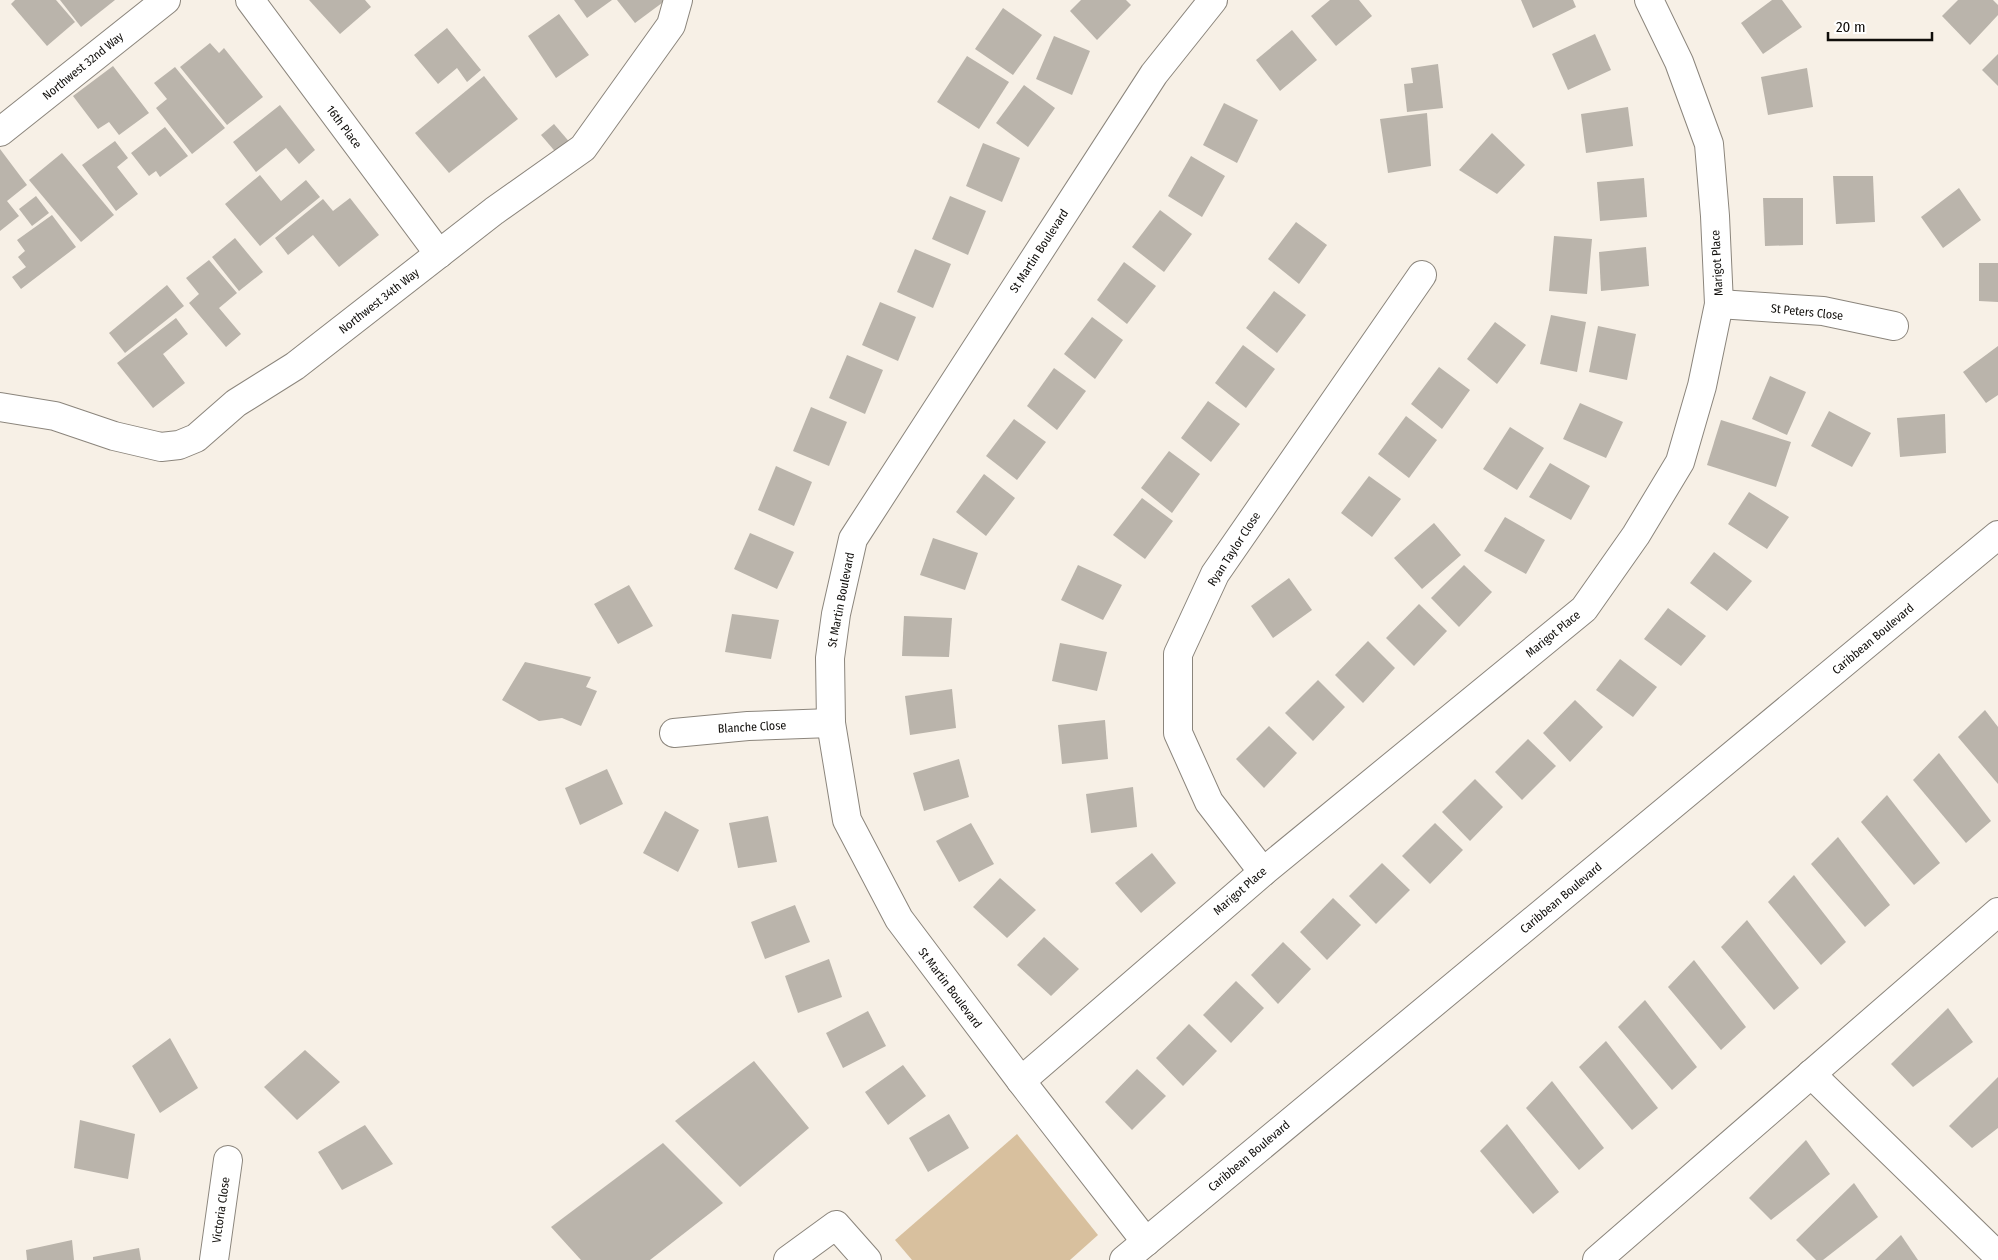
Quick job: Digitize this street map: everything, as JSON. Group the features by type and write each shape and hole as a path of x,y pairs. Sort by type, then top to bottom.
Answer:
{"street":[{"name":"Northwest 32nd Way","path":"0,132 166,0"},
{"name":"16th Place","path":"250,0 439,254"},
{"name":"Northwest 34th Way","path":"0,407 55,416 114,436 161,446 179,445 196,438 236,403 295,366 494,211 583,148 671,25 678,0"},
{"name":"St Martin Boulevard","path":"1146,1242 1020,1081 899,919 847,820 830,723 830,658 836,614 853,538 1154,74 1213,0"},
{"name":"Marigot Place","path":"1020,1081 1263,872 1584,609 1636,536 1680,462 1702,386 1719,304 1709,144 1679,62 1649,0"},
{"name":"Ryan Taylor Close","path":"1263,872 1209,802 1178,733 1178,654 1214,574 1422,275"},
{"name":"St Peters Close","path":"1719,304 1823,311 1894,326"},
{"name":"Caribbean Boulevard","path":"1124,1260 1998,536"},
{"name":"Blanche Close","path":"674,733 748,726 830,723"},
{"path":"1597,1260 1998,912"},
{"path":"1811,1074 1998,1256"},
{"name":"Victoria Close","path":"214,1260 228,1160"},
{"path":"788,1260 836,1225 867,1260"}],"shaded area":[{"path":"1017,1134 1098,1235 1070,1260 912,1260 895,1240"}],"building":[{"path":"15,0 56,0 75,22 47,46 11,4"},
{"path":"60,0 115,0 81,27"},
{"path":"309,0 365,0 371,7 340,34"},
{"path":"574,0 612,0 587,18"},
{"path":"617,0 666,0 635,23"},
{"path":"1081,0 1126,0 1131,5 1097,40 1070,11"},
{"path":"1330,0 1359,0 1372,16 1336,46 1311,16"},
{"path":"1521,0 1573,0 1576,7 1533,28"},
{"path":"1772,0 1782,0 1802,27 1763,54 1741,23"},
{"path":"1958,0 1993,0 1998,5 1998,15 1970,45 1942,16"},
{"path":"1003,8 1042,35 1013,75 975,49"},
{"path":"559,14 589,55 556,78 528,36"},
{"path":"447,28 481,70 467,82 457,68 438,84 414,55"},
{"path":"1292,30 1317,60 1280,91 1256,60"},
{"path":"1595,34 1611,70 1568,90 1552,54"},
{"path":"1054,36 1090,51 1072,95 1036,79"},
{"path":"210,43 219,53 224,48 263,97 227,125 180,67"},
{"path":"1998,54 1998,86 1982,70"},
{"path":"967,56 1009,82 979,129 937,102"},
{"path":"1438,64 1443,108 1407,112 1404,84 1413,83 1411,68"},
{"path":"113,66 149,113 119,135 109,122 98,129 73,96"},
{"path":"175,67 225,128 192,154 156,108 167,99 154,83"},
{"path":"1807,68 1813,107 1768,115 1761,77"},
{"path":"484,76 518,119 449,173 415,133"},
{"path":"1024,85 1055,108 1028,147 996,123"},
{"path":"1224,103 1258,120 1237,163 1203,145"},
{"path":"280,105 315,150 299,164 286,148 256,172 233,142"},
{"path":"1628,107 1633,146 1586,153 1581,114"},
{"path":"1427,113 1431,166 1388,173 1380,119"},
{"path":"554,124 572,145 559,156 541,135"},
{"path":"165,127 188,156 160,177 156,171 149,176 131,153"},
{"path":"1492,133 1525,165 1497,194 1459,170"},
{"path":"115,141 128,158 117,167 138,194 116,211 82,165"},
{"path":"983,143 1020,158 1002,202 966,186"},
{"path":"0,149 27,185 7,201 19,216 0,231"},
{"path":"62,153 114,215 81,242 29,180"},
{"path":"1191,156 1225,176 1202,217 1168,196"},
{"path":"260,175 281,201 306,180 320,197 260,246 225,204"},
{"path":"1833,176 1873,176 1875,222 1836,224"},
{"path":"1644,178 1647,217 1600,221 1597,182"},
{"path":"1959,188 1981,220 1943,248 1921,217"},
{"path":"36,196 49,213 32,226 19,209"},
{"path":"950,196 986,211 968,255 932,239"},
{"path":"350,198 379,235 339,267 313,235 288,255 275,238 323,199 333,211"},
{"path":"1763,198 1803,198 1803,245 1765,246"},
{"path":"1160,210 1192,234 1164,272 1132,247"},
{"path":"52,215 76,247 21,289 12,277 26,267 18,257 25,251 17,240"},
{"path":"1296,222 1327,245 1299,284 1268,259"},
{"path":"1554,236 1592,239 1587,294 1549,291"},
{"path":"235,238 263,272 239,291 212,257"},
{"path":"1646,247 1649,286 1601,291 1599,252"},
{"path":"915,249 951,264 933,308 897,292"},
{"path":"209,260 237,293 219,308 241,334 226,347 189,303 199,294 186,278"},
{"path":"1124,262 1156,286 1127,324 1097,300"},
{"path":"1979,263 1998,263 1998,302 1979,301"},
{"path":"167,285 184,306 125,353 109,333"},
{"path":"1274,291 1306,315 1277,353 1246,328"},
{"path":"880,302 916,317 898,361 862,345"},
{"path":"1551,315 1586,322 1577,372 1540,364"},
{"path":"1092,317 1123,340 1095,379 1064,354"},
{"path":"176,318 188,334 163,354 185,383 153,408 117,363"},
{"path":"1495,322 1526,345 1497,384 1467,359"},
{"path":"1598,326 1636,334 1627,380 1589,372"},
{"path":"1243,345 1275,369 1246,408 1215,383"},
{"path":"1998,346 1998,395 1986,403 1963,372"},
{"path":"847,355 883,370 865,414 829,398"},
{"path":"1439,367 1470,390 1442,429 1411,404"},
{"path":"1054,368 1086,391 1057,430 1027,406"},
{"path":"1770,376 1806,392 1787,435 1752,419"},
{"path":"1208,401 1240,424 1211,462 1181,438"},
{"path":"1580,403 1623,422 1606,458 1563,439"},
{"path":"811,407 847,422 829,466 793,451"},
{"path":"1829,411 1871,433 1852,467 1811,446"},
{"path":"1945,414 1946,453 1900,457 1897,418"},
{"path":"1406,416 1437,440 1409,478 1378,454"},
{"path":"1014,419 1046,442 1017,480 986,456"},
{"path":"1721,420 1791,442 1776,487 1707,465"},
{"path":"1510,427 1544,448 1517,490 1483,469"},
{"path":"1169,451 1200,474 1172,513 1141,488"},
{"path":"1550,463 1590,486 1571,520 1529,497"},
{"path":"776,466 812,482 794,526 758,510"},
{"path":"984,474 1015,498 986,536 956,512"},
{"path":"1369,476 1401,499 1372,537 1341,513"},
{"path":"1749,492 1789,517 1767,549 1728,524"},
{"path":"1142,498 1173,521 1145,559 1113,535"},
{"path":"1505,517 1545,540 1526,574 1484,551"},
{"path":"1434,523 1461,555 1422,589 1394,558"},
{"path":"750,533 794,552 777,589 734,569"},
{"path":"933,538 978,553 965,590 920,575"},
{"path":"1714,552 1752,581 1727,611 1690,583"},
{"path":"1078,565 1122,585 1103,620 1061,600"},
{"path":"1464,565 1492,592 1459,627 1431,598"},
{"path":"1289,578 1312,610 1273,638 1251,606"},
{"path":"629,585 653,626 618,644 594,604"},
{"path":"1419,604 1447,631 1414,666 1386,638"},
{"path":"1668,608 1706,636 1681,666 1644,639"},
{"path":"732,614 779,620 771,659 725,652"},
{"path":"904,616 952,618 949,657 902,656"},
{"path":"1368,641 1395,668 1363,703 1335,675"},
{"path":"1060,643 1107,652 1097,691 1052,681"},
{"path":"1620,659 1657,687 1633,717 1596,690"},
{"path":"525,662 591,677 586,687 597,691 581,726 562,718 539,721 502,700"},
{"path":"1318,680 1345,707 1313,741 1285,713"},
{"path":"952,689 956,728 910,735 905,696"},
{"path":"1575,700 1603,727 1570,762 1543,733"},
{"path":"1985,710 1998,727 1998,784 1958,737"},
{"path":"1105,720 1108,759 1062,764 1058,725"},
{"path":"1269,726 1297,753 1264,788 1236,759"},
{"path":"1528,739 1556,766 1522,800 1495,772"},
{"path":"1939,753 1991,821 1966,843 1913,780"},
{"path":"959,759 969,797 924,811 913,773"},
{"path":"607,769 623,804 580,825 565,788"},
{"path":"1475,779 1503,807 1470,841 1442,812"},
{"path":"1133,787 1137,827 1091,833 1086,794"},
{"path":"1887,795 1940,863 1914,885 1861,822"},
{"path":"665,811 699,830 678,872 643,853"},
{"path":"768,816 777,862 738,868 729,823"},
{"path":"971,823 994,864 959,882 936,841"},
{"path":"1435,823 1463,850 1430,884 1402,856"},
{"path":"1838,837 1890,905 1865,927 1811,864"},
{"path":"1152,853 1176,883 1141,913 1115,883"},
{"path":"1382,863 1410,890 1376,924 1349,896"},
{"path":"1794,875 1846,942 1821,965 1768,902"},
{"path":"1000,878 1036,910 1007,938 973,907"},
{"path":"1333,898 1361,925 1327,960 1300,932"},
{"path":"795,905 810,942 765,959 751,922"},
{"path":"1747,920 1799,988 1774,1010 1721,947"},
{"path":"1044,937 1079,969 1051,996 1017,965"},
{"path":"1283,942 1311,969 1278,1004 1251,975"},
{"path":"829,959 842,997 798,1013 785,976"},
{"path":"1694,960 1746,1027 1721,1050 1668,987"},
{"path":"1236,981 1264,1008 1231,1043 1203,1015"},
{"path":"1645,1000 1697,1067 1672,1090 1618,1027"},
{"path":"1948,1008 1973,1042 1913,1087 1891,1064"},
{"path":"868,1011 886,1046 843,1068 826,1033"},
{"path":"1189,1024 1217,1051 1183,1086 1156,1058"},
{"path":"170,1038 198,1088 160,1113 132,1066"},
{"path":"1606,1041 1658,1108 1632,1130 1579,1067"},
{"path":"305,1050 340,1082 297,1120 264,1087"},
{"path":"754,1061 809,1128 740,1187 675,1121"},
{"path":"903,1065 926,1096 888,1125 865,1092"},
{"path":"1137,1069 1166,1096 1132,1130 1105,1102"},
{"path":"1998,1077 1998,1128 1972,1148 1949,1126"},
{"path":"1552,1081 1604,1148 1579,1170 1526,1108"},
{"path":"949,1114 969,1148 928,1172 909,1138"},
{"path":"80,1120 135,1134 128,1179 74,1168"},
{"path":"1507,1124 1559,1192 1533,1214 1480,1151"},
{"path":"365,1125 393,1164 342,1190 318,1152"},
{"path":"1806,1140 1830,1174 1771,1220 1749,1198"},
{"path":"663,1143 723,1203 650,1260 581,1260 551,1227"},
{"path":"1854,1183 1878,1217 1823,1260 1816,1260 1796,1240"},
{"path":"1901,1235 1918,1260 1875,1260"},
{"path":"72,1240 74,1260 27,1260 26,1250"},
{"path":"139,1248 141,1260 93,1260 93,1257"}]}
